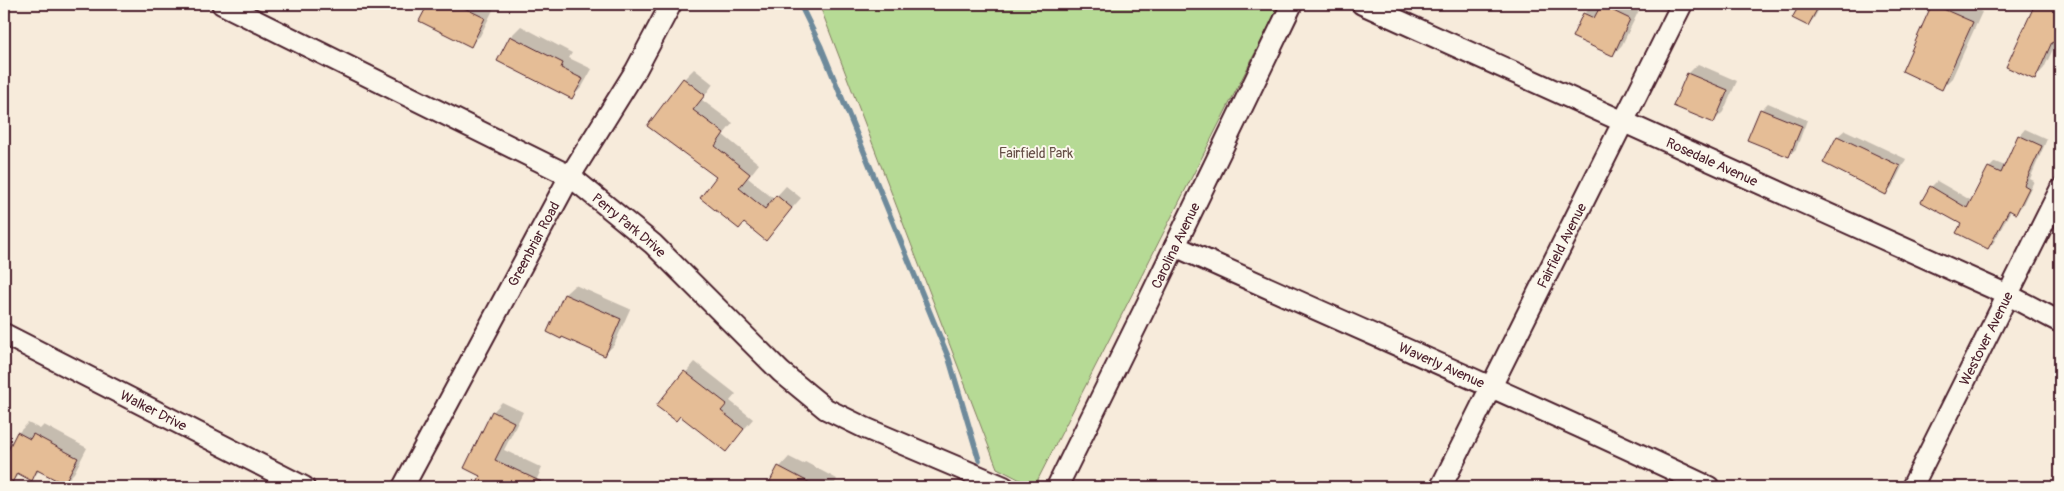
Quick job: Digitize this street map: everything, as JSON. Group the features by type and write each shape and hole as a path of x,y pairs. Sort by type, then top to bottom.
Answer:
{"street":[{"name":"Perry Park Drive","path":"222,4 570,176 653,244 781,372 826,409 865,428 1004,487"},
{"name":"Greenbriar Road","path":"403,487 570,176 636,70 671,4"},
{"name":"Carolina Avenue","path":"1056,487 1292,4"},
{"name":"Rosedale Avenue","path":"1362,4 2008,295 2060,322"},
{"name":"Fairfield Avenue","path":"1441,487 1682,4"},
{"name":"Westover Avenue","path":"1912,487 2060,190"},
{"name":"Waverly Avenue","path":"1175,246 1709,487"},
{"name":"Walker Drive","path":"4,334 304,487"}],"green space":[{"name":"Fairfield Park","path":"819,4 1280,4 1034,487 997,468"}],"building":[{"path":"428,4 456,4 485,18 471,47 419,21"},
{"path":"1800,4 1820,4 1808,26 1792,18"},
{"path":"1932,4 1973,22 1942,90 1902,71"},
{"path":"2035,4 2060,4 2060,46 2052,42 2035,80 2006,67"},
{"path":"1601,5 1630,19 1613,56 1572,37 1583,13 1594,18"},
{"path":"510,36 563,63 561,68 583,79 572,99 497,61"},
{"path":"1687,73 1728,90 1714,123 1673,106"},
{"path":"683,78 705,95 693,110 724,133 715,146 750,174 739,188 765,209 776,195 792,208 766,241 744,223 739,229 700,198 716,177 647,126"},
{"path":"1760,109 1802,126 1789,157 1747,140"},
{"path":"2018,135 2042,146 2024,185 2029,188 2016,214 2009,210 1988,249 1956,233 1961,224 1921,202 1930,186 1967,208 1988,167 2001,173"},
{"path":"1837,136 1900,166 1886,195 1823,163"},
{"path":"564,294 621,319 605,356 547,332"},
{"path":"684,371 727,404 721,411 744,429 726,452 680,416 676,421 656,406"},
{"path":"492,411 514,422 495,460 552,487 475,487 480,476 464,468"},
{"path":"17,432 30,439 33,434 78,458 64,484 37,470 32,481 17,473 10,487 4,487 4,458"},
{"path":"778,466 818,487 767,487"}],"waterway":[{"path":"800,4 821,47 949,359 979,460"}]}
